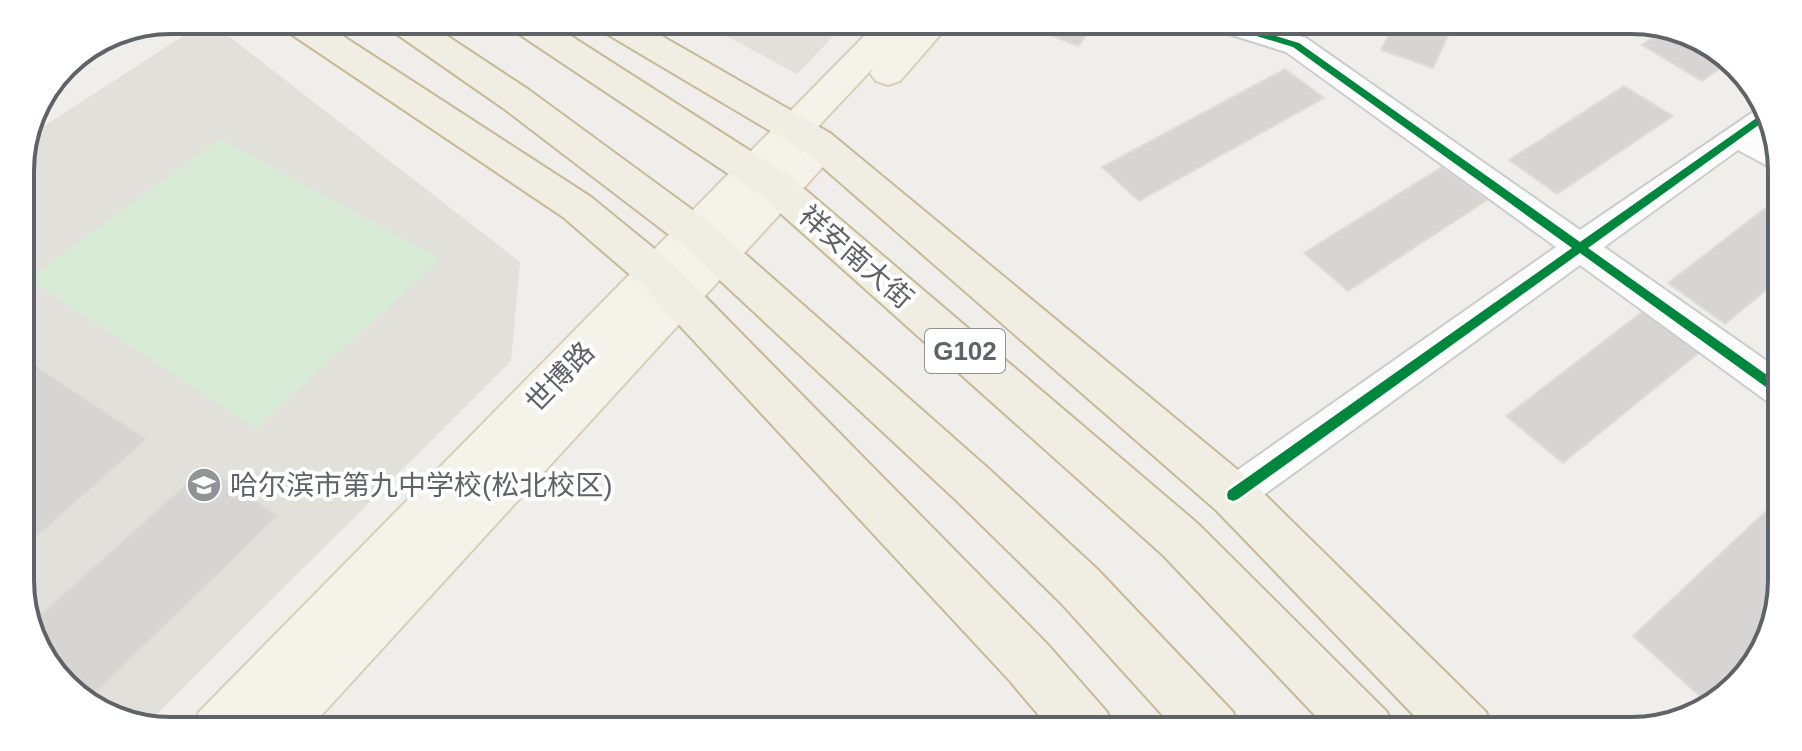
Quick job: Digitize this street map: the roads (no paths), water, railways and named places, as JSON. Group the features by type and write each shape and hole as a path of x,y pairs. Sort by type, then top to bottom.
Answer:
{"highway":[{"path":"315,34 577,207 668,286 1029,663 1076,717"},
{"path":"421,34 516,99 708,244 1037,545 1201,717"},
{"name":"祥安南大街","path":"544,34 766,181 1180,539 1354,717"},
{"path":"633,34 808,137 1233,495 1453,717"}],"main road":[{"name":"世博路","path":"808,137 888,34"},
{"name":"世博路","path":"232,717 668,286 808,137 921,34"},
{"name":"世博路","path":"283,717 668,286"}],"street":[{"path":"1259,34 1296,45 1768,382"},
{"path":"1233,495 1758,120"},
{"path":"1737,135 1767,153"}],"place":[{"name":"哈尔滨市第九中学校(松北校区)","path":"204,485"}]}
